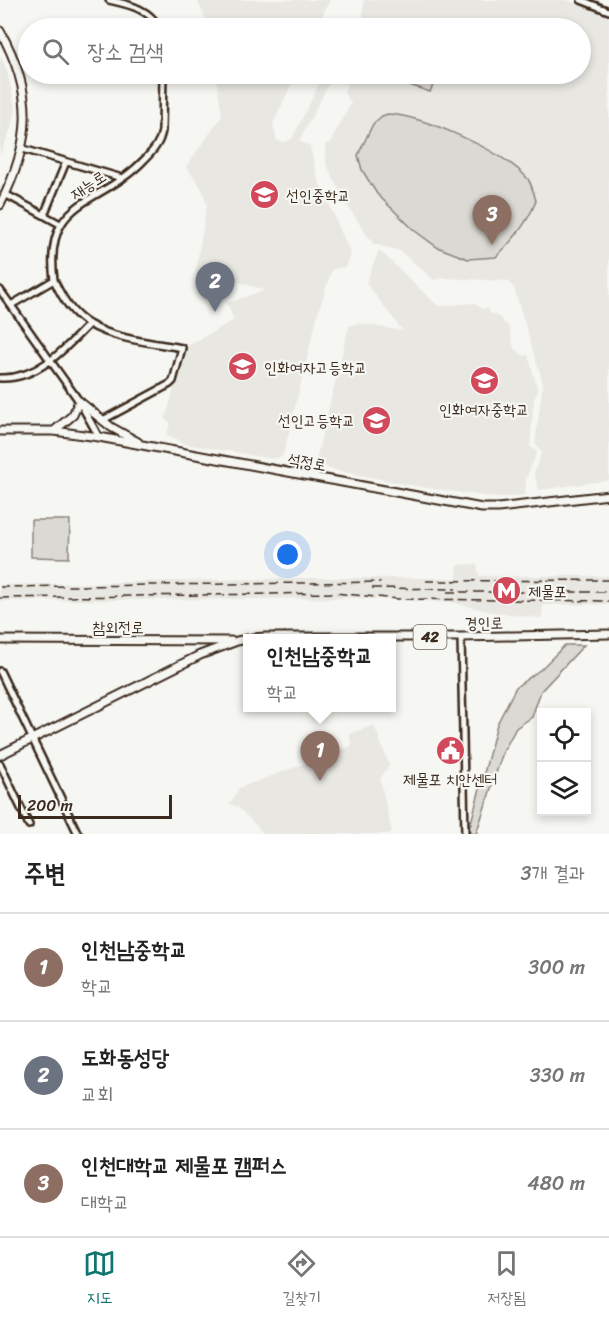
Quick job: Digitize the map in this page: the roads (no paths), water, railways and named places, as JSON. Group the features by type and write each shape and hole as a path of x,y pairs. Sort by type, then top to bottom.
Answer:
{"main road":[{"path":"0,31 18,70"},
{"path":"0,205 23,149 25,109 22,84"},
{"path":"54,431 73,415 79,401 124,435 146,447"},
{"name":"석정로","path":"0,431 54,431 99,437 482,508 609,495"},
{"name":"경인로","path":"396,637 609,634"},
{"name":"참외전로","path":"0,640 237,641"},
{"name":"경인로","path":"0,755 200,655 243,640"}],"street":[{"path":"109,0 141,8 152,18"},
{"path":"581,0 609,11"},
{"name":"재능로","path":"60,224 74,209 122,178 143,161 159,141 162,131 163,84"},
{"path":"23,149 122,178"},
{"path":"44,215 66,162"},
{"path":"5,194 60,224 52,252 54,280 64,298 88,324 136,339 182,348 173,381 170,384 103,420"},
{"path":"10,305 54,280"},
{"path":"0,290 79,401 99,437"},
{"path":"0,378 22,377 50,360 88,324"},
{"path":"461,637 465,834"},
{"path":"0,671 78,834"},
{"path":"0,764 29,825"}],"railway":[{"path":"426,581 609,580"},
{"path":"0,587 381,582"},
{"path":"372,588 456,589"},
{"path":"447,592 609,592"},
{"path":"0,598 334,593 398,599 609,601"}],"place":[{"name":"선인중학교","path":"265,195"},
{"name":"인천대학교 제물포 캠퍼스","path":"492,245"},
{"name":"도화동성당","path":"215,312"},
{"name":"인화여자고등학교","path":"243,367"},
{"name":"인화여자중학교","path":"484,381"},
{"name":"선인고등학교","path":"376,420"},
{"name":"제물포","path":"507,591"},
{"name":"제물포 치안센터","path":"450,751"},
{"name":"인천남중학교","path":"320,781"}]}
